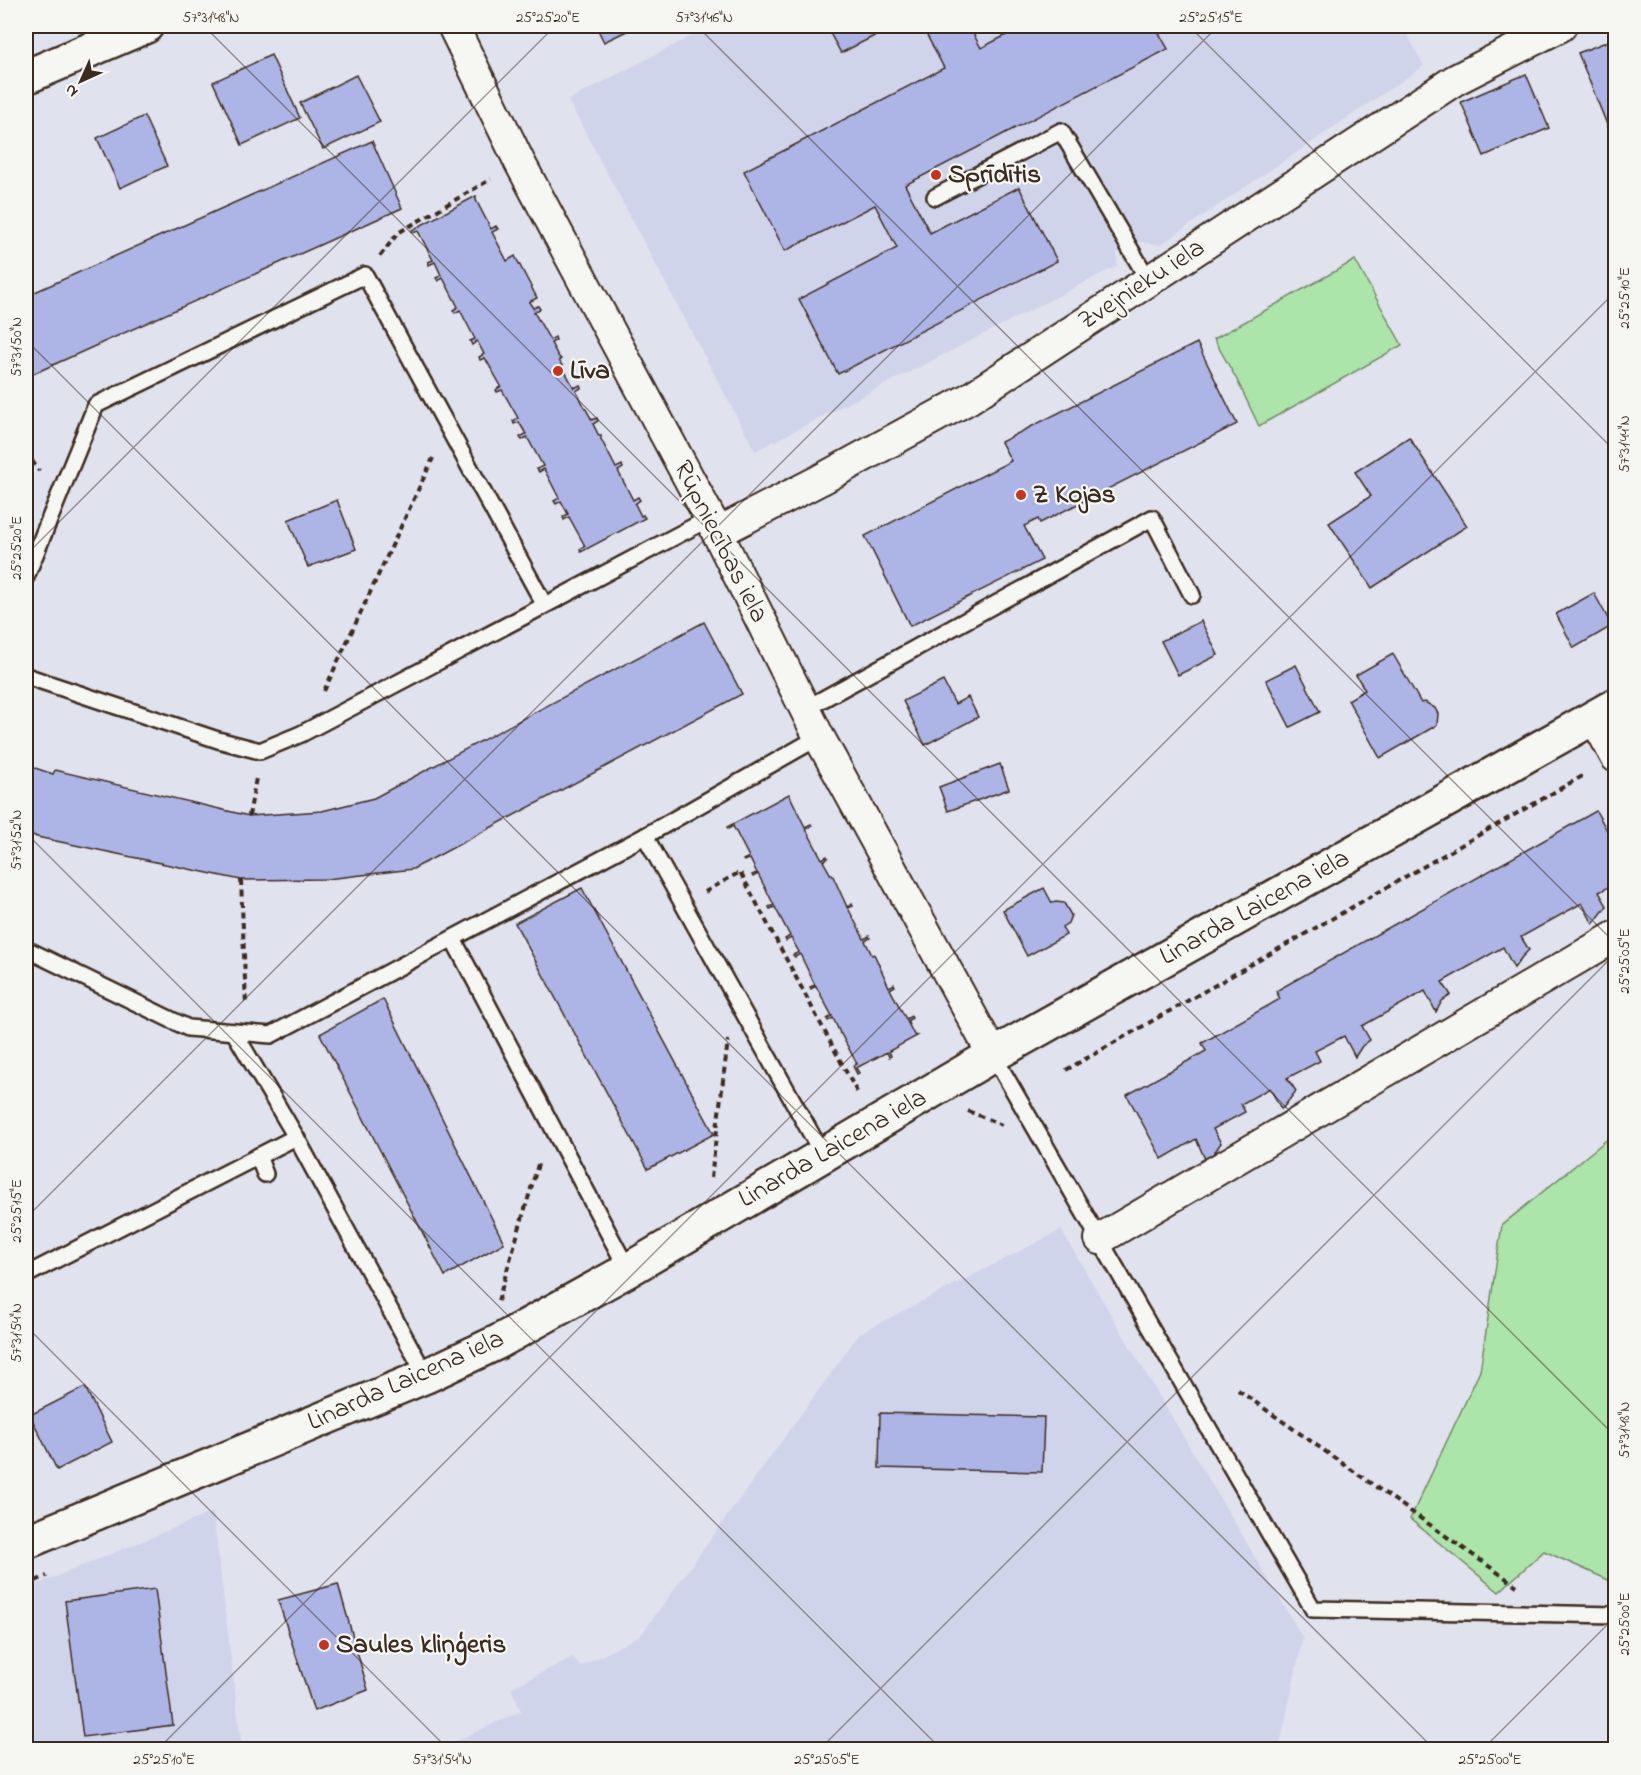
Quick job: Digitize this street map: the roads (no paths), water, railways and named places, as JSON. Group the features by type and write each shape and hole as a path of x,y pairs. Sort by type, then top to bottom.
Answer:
{"main road":[{"path":"26,77 129,29"},
{"name":"Linarda Laicena iela","path":"26,1542 426,1376 498,1342 628,1270 993,1055 1605,711"}],"street":[{"name":"Rūpniecības iela","path":"453,26 520,163 714,526 819,737 993,1055"},
{"name":"Zvejnieku iela","path":"714,526 820,480 970,398 1455,80 1561,26"},
{"path":"1605,711 1605,763"},
{"path":"1100,1239 1616,936"}],"lane":[{"path":"935,197 1061,131 1149,281"},
{"path":"26,577 96,405 365,275 544,604"},
{"path":"805,709 1152,518 1192,595"},
{"path":"26,676 218,740 260,751 301,734 544,604 714,526"},
{"path":"26,949 188,1028 271,1035 645,836 819,737"},
{"path":"645,836 823,1155"},
{"path":"453,939 628,1270"},
{"path":"241,1032 426,1376"},
{"path":"993,1055 1312,1609 1616,1615"},
{"path":"26,1275 296,1137"},
{"path":"258,1156 265,1174"}],"place":[{"name":"Sprīdītis","path":"936,175"},
{"name":"Līva","path":"558,371"},
{"name":"Z Kojas","path":"1021,495"},
{"name":"Saules kliņģeris","path":"324,1645"}]}
